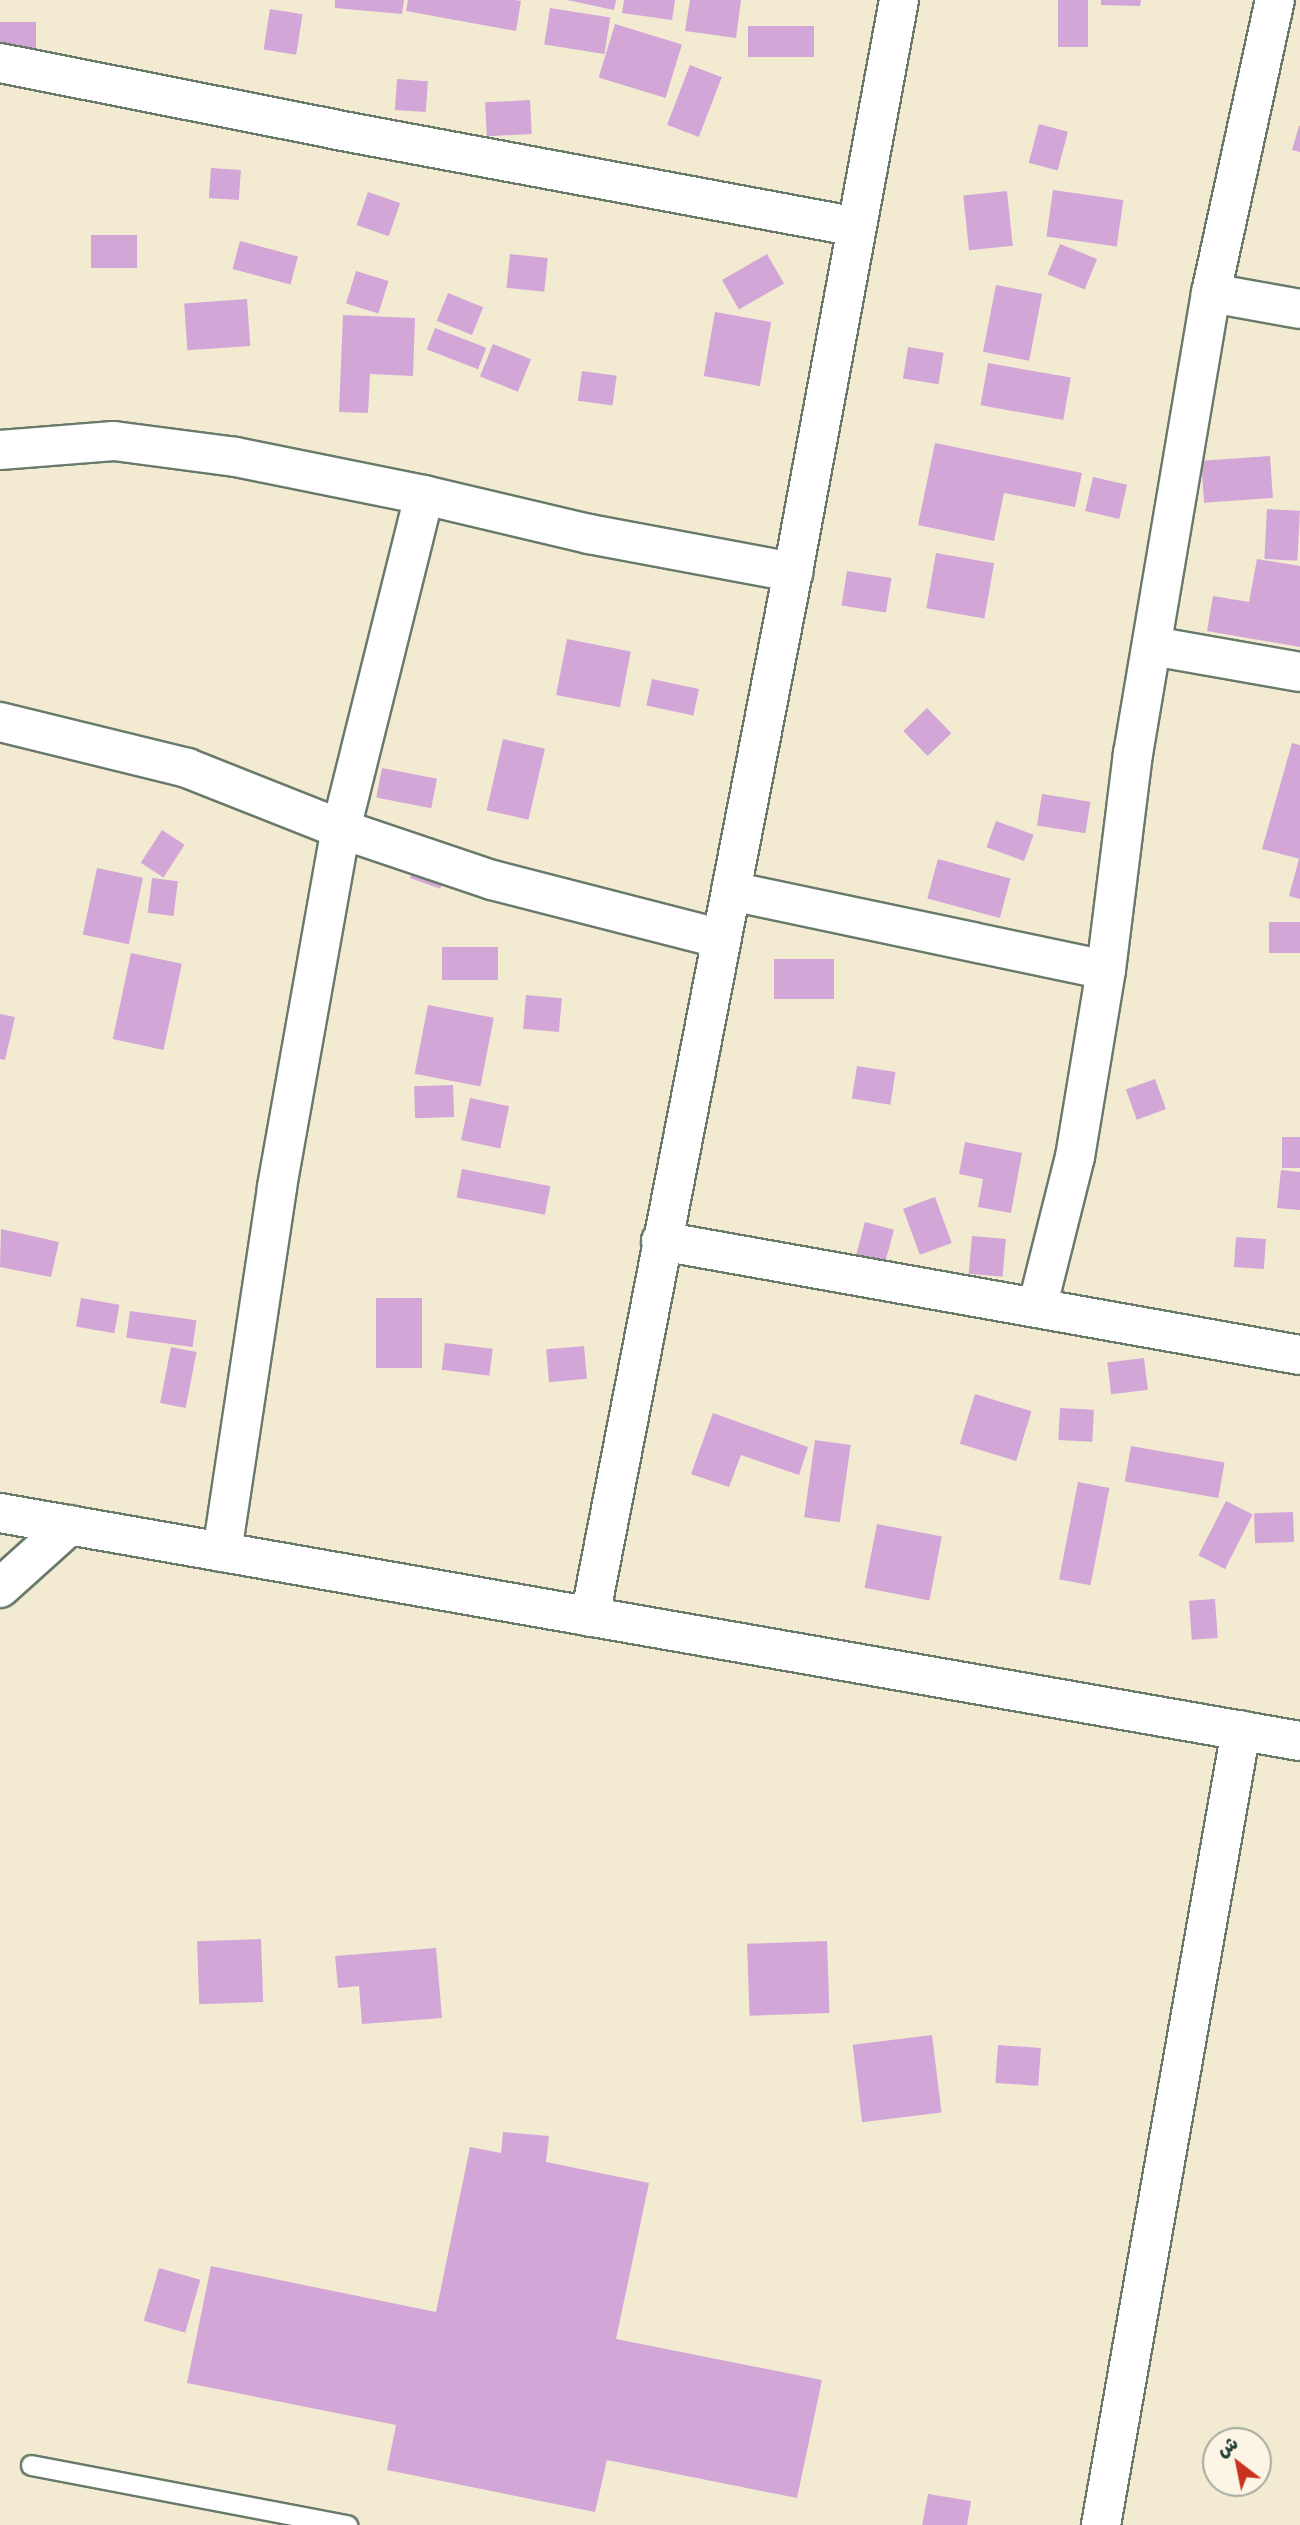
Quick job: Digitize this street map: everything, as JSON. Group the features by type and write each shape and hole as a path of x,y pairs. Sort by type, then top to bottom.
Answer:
{"street":[{"path":"590,1616 793,572 899,0"},
{"path":"1037,1308 1075,1157 1106,970 1119,854 1212,293 1275,0"},
{"path":"0,63 346,132 857,226"},
{"path":"1212,293 1300,309"},
{"path":"0,450 114,441 235,457 424,495 589,534 793,572"},
{"path":"222,1552 277,1187 341,829 424,495"},
{"path":"1153,646 1300,671"},
{"path":"0,722 187,768 341,829 492,880 721,940"},
{"path":"731,891 1106,970"},
{"path":"661,1241 1300,1355"},
{"path":"0,1513 1300,1741"},
{"path":"0,1588 71,1525"},
{"path":"1101,2525 1241,1730"}],"lane":[{"path":"32,2465 347,2525"}],"building":[{"path":"335,0 404,0 402,14 335,8"},
{"path":"408,0 521,1 516,31 406,11"},
{"path":"567,0 616,0 614,10"},
{"path":"624,0 675,0 672,20 622,13"},
{"path":"690,0 741,0 736,38 685,31"},
{"path":"1058,0 1088,0 1088,47 1058,47"},
{"path":"1101,0 1141,0 1140,6 1101,5"},
{"path":"550,8 610,18 604,54 544,45"},
{"path":"270,9 303,14 296,55 264,49"},
{"path":"0,22 36,22 36,55 0,55"},
{"path":"615,24 682,44 666,98 599,78"},
{"path":"748,26 814,26 814,57 748,57"},
{"path":"690,65 722,77 699,137 667,125"},
{"path":"397,79 428,81 426,112 395,110"},
{"path":"530,100 532,134 487,136 485,102"},
{"path":"1039,124 1068,132 1058,170 1029,163"},
{"path":"1300,126 1300,152 1292,150"},
{"path":"211,168 241,170 239,200 209,198"},
{"path":"1053,190 1123,200 1117,246 1046,237"},
{"path":"1007,191 1013,246 969,250 963,196"},
{"path":"368,192 400,203 389,236 357,225"},
{"path":"91,235 137,235 137,268 91,268"},
{"path":"240,241 298,257 290,285 232,269"},
{"path":"1060,244 1097,259 1085,290 1048,275"},
{"path":"510,254 548,258 544,292 506,288"},
{"path":"767,254 784,283 739,309 722,280"},
{"path":"356,271 389,281 379,313 346,304"},
{"path":"996,285 1042,294 1029,361 983,352"},
{"path":"448,293 483,307 472,335 437,321"},
{"path":"247,299 250,346 187,350 184,303"},
{"path":"715,312 771,322 760,386 704,376"},
{"path":"343,315 415,318 413,376 370,374 368,413 339,412"},
{"path":"435,328 486,348 478,369 427,349"},
{"path":"493,344 531,359 518,392 480,376"},
{"path":"908,347 944,353 939,384 903,379"},
{"path":"988,363 1071,378 1063,420 981,405"},
{"path":"582,371 617,376 612,406 578,401"},
{"path":"935,443 1082,473 1075,507 1004,493 994,541 918,525"},
{"path":"1270,456 1273,498 1204,503 1201,461"},
{"path":"1093,477 1127,485 1119,519 1085,511"},
{"path":"1267,509 1300,511 1297,561 1264,559"},
{"path":"936,553 994,563 984,618 926,608"},
{"path":"1257,559 1300,566 1300,647 1207,631 1213,596 1249,602"},
{"path":"847,571 891,578 886,613 842,606"},
{"path":"567,639 631,651 620,707 556,695"},
{"path":"652,679 699,689 693,715 646,705"},
{"path":"927,708 951,733 928,756 903,731"},
{"path":"503,739 545,749 528,820 487,810"},
{"path":"1292,743 1300,745 1300,859 1262,849"},
{"path":"382,768 437,779 431,808 376,797"},
{"path":"1042,794 1090,802 1085,833 1037,826"},
{"path":"996,821 1034,835 1024,861 986,847"},
{"path":"162,830 185,845 163,877 141,863"},
{"path":"422,845 452,856 440,889 410,878"},
{"path":"938,859 1010,878 1000,918 927,899"},
{"path":"1300,859 1300,899 1289,896"},
{"path":"97,868 143,878 129,944 83,935"},
{"path":"152,878 178,881 174,916 148,913"},
{"path":"1269,922 1300,922 1300,953 1269,953"},
{"path":"442,947 498,947 498,980 442,980"},
{"path":"131,953 182,964 164,1050 113,1039"},
{"path":"774,959 834,959 834,999 774,999"},
{"path":"526,995 562,998 559,1032 523,1029"},
{"path":"428,1005 494,1018 480,1086 415,1074"},
{"path":"0,1014 15,1017 5,1060 0,1059"},
{"path":"857,1066 896,1072 890,1105 852,1099"},
{"path":"1155,1079 1166,1109 1137,1120 1126,1090"},
{"path":"453,1085 454,1117 415,1118 414,1086"},
{"path":"470,1098 509,1106 500,1148 461,1140"},
{"path":"1282,1137 1300,1137 1300,1168 1282,1168"},
{"path":"965,1142 1022,1153 1011,1213 978,1207 983,1179 959,1174"},
{"path":"462,1169 550,1186 545,1215 456,1197"},
{"path":"1281,1170 1300,1172 1300,1210 1277,1208"},
{"path":"935,1197 952,1243 920,1255 903,1209"},
{"path":"865,1222 894,1230 885,1263 856,1255"},
{"path":"1,1229 59,1242 51,1277 0,1267"},
{"path":"972,1236 1006,1239 1003,1277 969,1274"},
{"path":"1236,1237 1266,1239 1264,1269 1234,1267"},
{"path":"81,1298 119,1305 114,1333 76,1327"},
{"path":"376,1298 422,1298 422,1368 376,1368"},
{"path":"130,1311 196,1320 193,1347 126,1338"},
{"path":"445,1343 493,1349 489,1376 442,1370"},
{"path":"584,1346 587,1379 549,1382 546,1349"},
{"path":"171,1347 197,1352 186,1408 160,1403"},
{"path":"1144,1358 1148,1390 1111,1394 1107,1363"},
{"path":"975,1394 1031,1411 1016,1461 960,1444"},
{"path":"1060,1408 1094,1410 1092,1442 1058,1440"},
{"path":"713,1413 808,1447 799,1475 741,1455 729,1487 691,1474"},
{"path":"815,1440 851,1445 840,1522 804,1517"},
{"path":"1131,1446 1225,1462 1218,1498 1125,1481"},
{"path":"1078,1482 1109,1488 1091,1585 1059,1579"},
{"path":"1226,1501 1253,1515 1225,1569 1198,1555"},
{"path":"1293,1512 1294,1542 1255,1543 1254,1513"},
{"path":"877,1524 942,1537 929,1600 865,1588"},
{"path":"1215,1599 1218,1638 1192,1640 1189,1601"},
{"path":"261,1939 263,2002 199,2004 197,1941"},
{"path":"827,1941 830,2013 750,2016 747,1944"},
{"path":"436,1948 442,2018 362,2024 359,1986 338,1988 335,1956"},
{"path":"932,2035 942,2112 862,2122 853,2045"},
{"path":"998,2045 1041,2048 1038,2086 995,2083"},
{"path":"503,2132 549,2136 546,2162 649,2183 616,2339 822,2380 797,2498 607,2460 595,2512 387,2470 396,2425 187,2383 211,2266 436,2312 470,2147 501,2153"},
{"path":"159,2268 200,2280 185,2333 144,2321"},
{"path":"928,2494 971,2501 967,2525 922,2525"}]}
